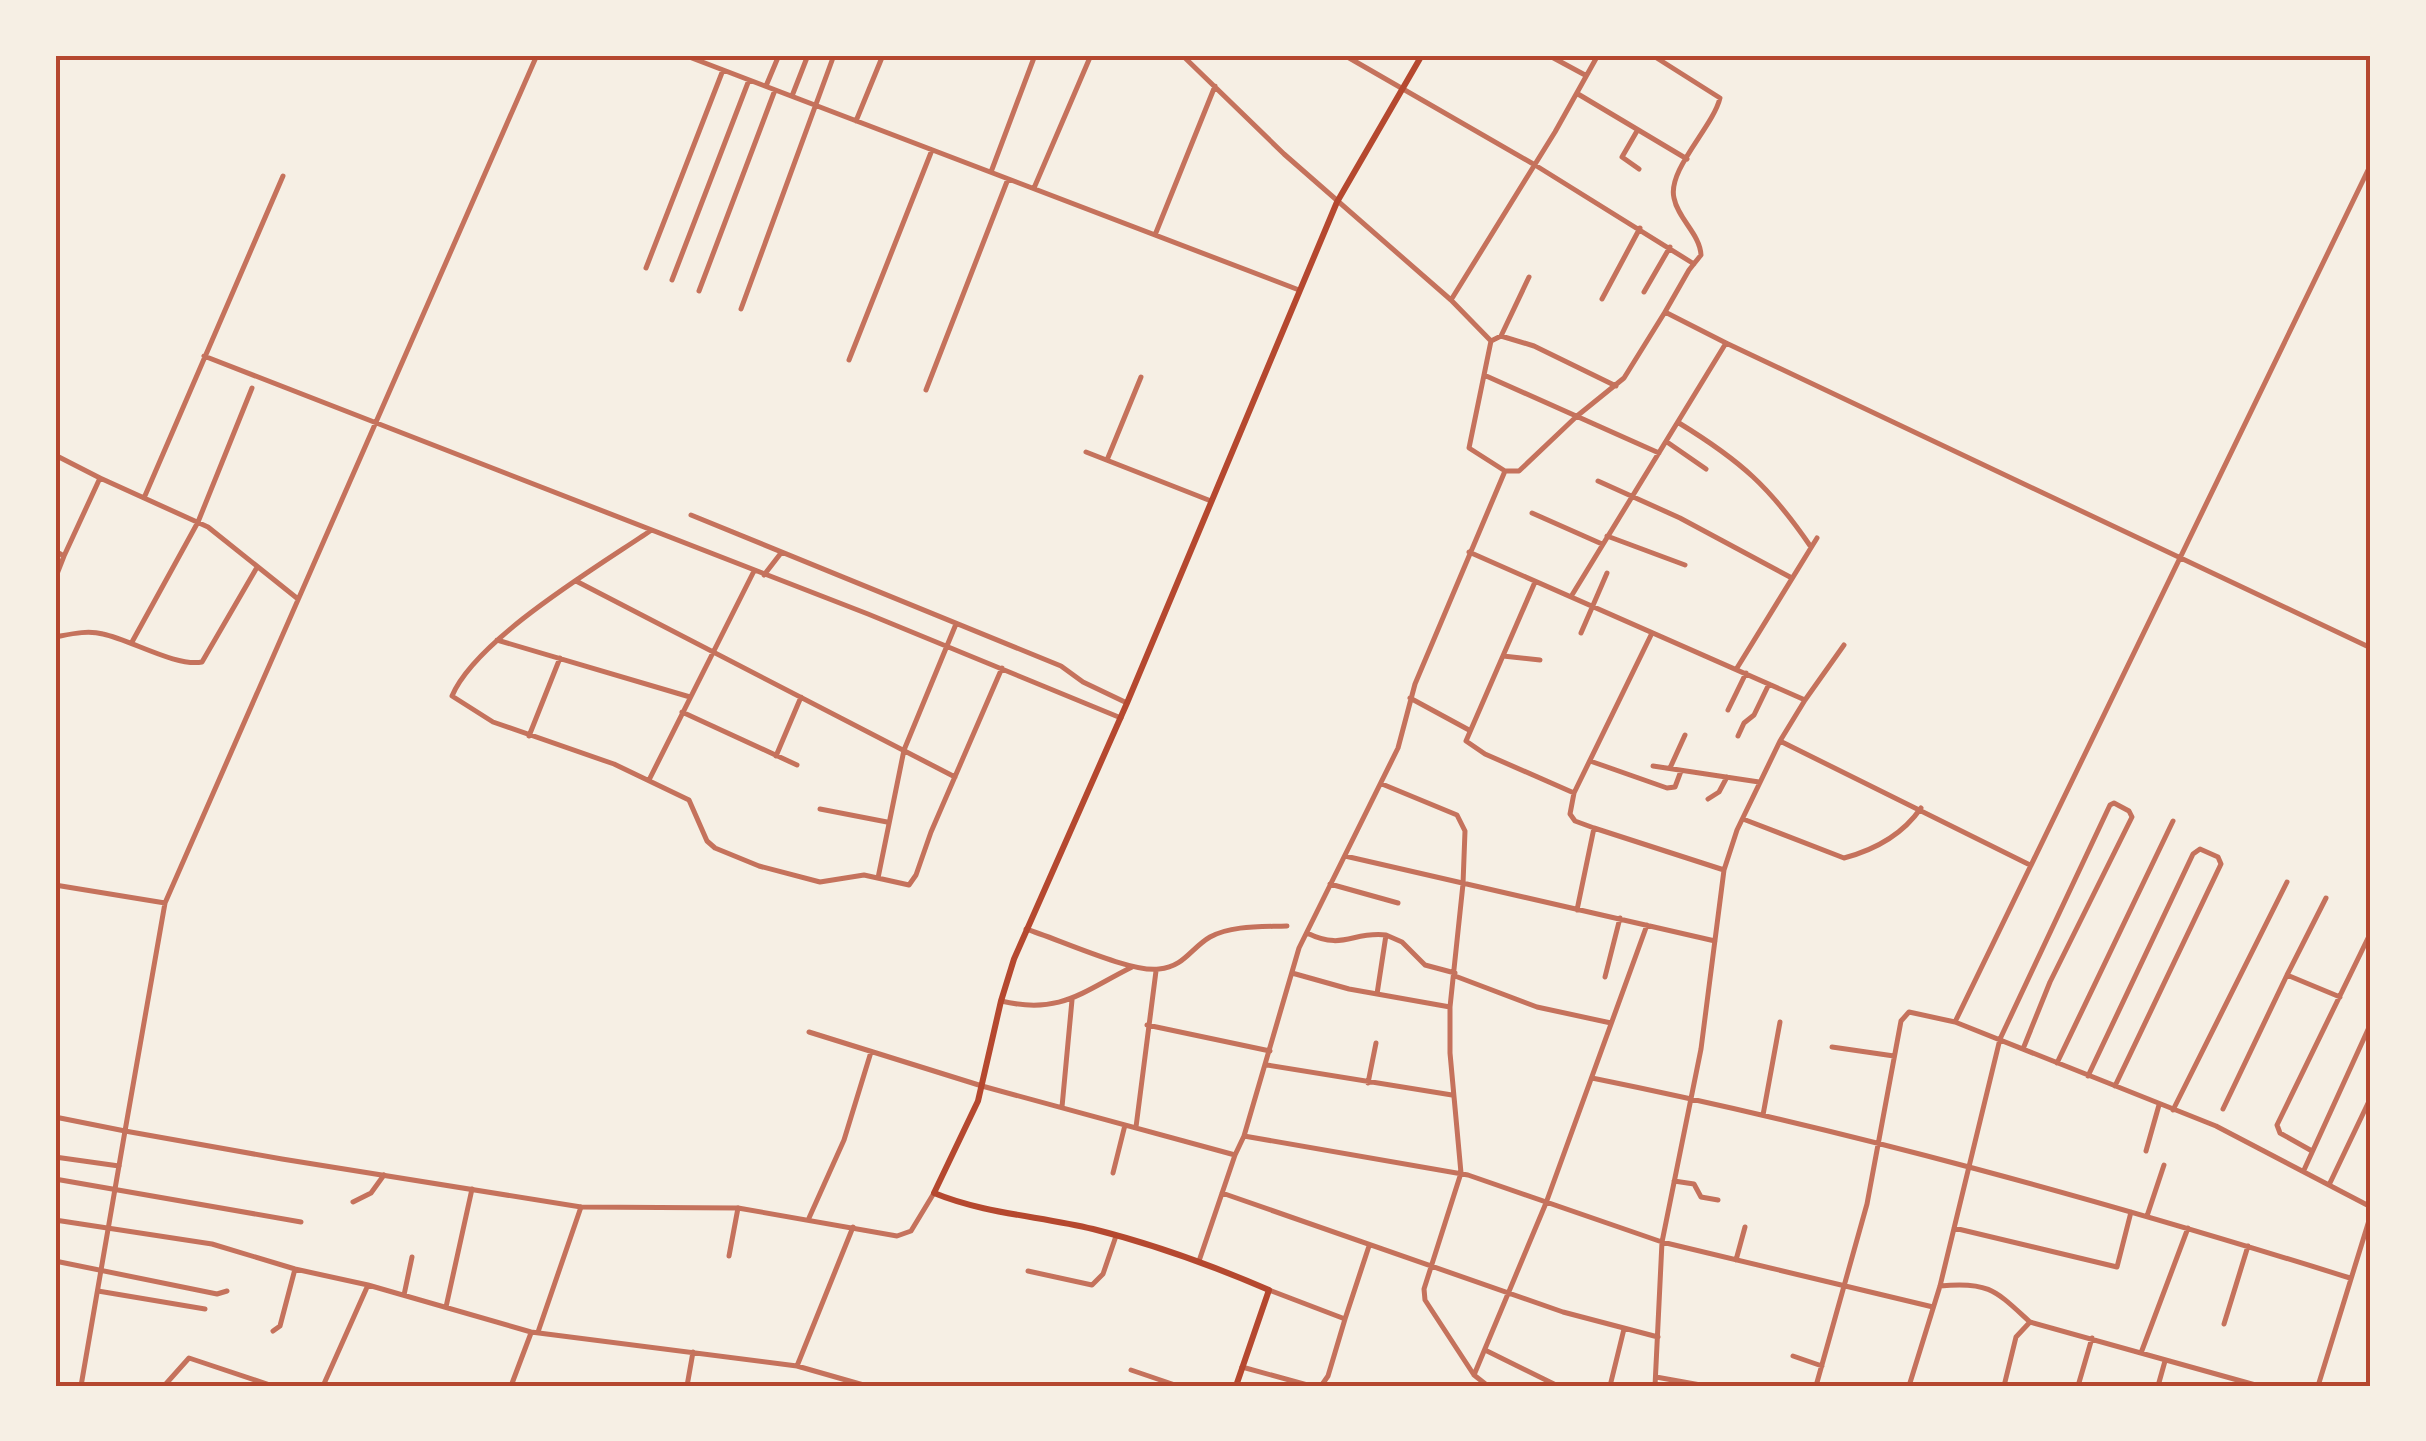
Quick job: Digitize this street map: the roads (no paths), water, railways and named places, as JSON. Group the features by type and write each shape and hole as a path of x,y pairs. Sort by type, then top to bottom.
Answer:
{"main road":[{"path":"1236,1386 1269,1290 1116,1235 990,1210 934,1193 974,1112 1000,1000 1026,928 1121,718 1337,202 1422,55"}],"street":[{"path":"81,1386 165,903 536,55"},
{"path":"684,55 1300,290"},
{"path":"766,86 778,55"},
{"path":"792,96 808,55"},
{"path":"742,309 834,55"},
{"path":"856,121 883,55"},
{"path":"991,172 1036,55"},
{"path":"1034,188 1091,55"},
{"path":"1182,55 1337,202 1452,300 1490,341"},
{"path":"1344,55 1535,165 1694,264"},
{"path":"1548,55 1586,76"},
{"path":"1452,300 1598,55"},
{"path":"1490,341 1469,448 1506,471 1519,471 1632,368 1701,255 1700,244 1673,194 1676,179 1720,98 1652,55"},
{"path":"646,268 724,70"},
{"path":"672,280 750,80"},
{"path":"1155,235 1215,86"},
{"path":"698,291 775,90"},
{"path":"1577,94 1687,159"},
{"path":"1637,130 1622,160 1640,169"},
{"path":"850,360 932,150"},
{"path":"1955,1022 2371,164"},
{"path":"144,498 284,176"},
{"path":"926,390 1008,178"},
{"path":"1602,299 1640,228"},
{"path":"1644,292 1670,246"},
{"path":"1490,341 1501,336 1530,277"},
{"path":"1665,312 2371,648"},
{"path":"1501,336 1534,346 1616,386"},
{"path":"1572,595 1726,343"},
{"path":"204,356 947,646 1121,718"},
{"path":"1484,376 1659,453"},
{"path":"1107,460 1141,377"},
{"path":"132,642 198,522 252,388"},
{"path":"1678,423 1738,460 1778,500 1811,547"},
{"path":"1666,442 1706,470"},
{"path":"1086,452 1211,501"},
{"path":"55,455 198,522 298,599"},
{"path":"1199,1262 1244,1136 1306,932 1402,738 1410,698 1506,471"},
{"path":"55,579 100,478"},
{"path":"1598,480 1790,577"},
{"path":"1532,513 1602,544"},
{"path":"691,515 1061,666 1083,682 1127,703"},
{"path":"650,531 498,640 475,661 452,696 493,722 614,764 689,800 707,841 728,854 820,882 864,875 910,884 1002,668"},
{"path":"1607,536 1685,565"},
{"path":"1737,668 1817,538"},
{"path":"55,551 64,556"},
{"path":"1469,552 1805,700"},
{"path":"764,575 780,553"},
{"path":"55,637 93,632 181,660 202,662 256,569"},
{"path":"649,780 754,571"},
{"path":"1581,633 1607,573"},
{"path":"576,581 955,777"},
{"path":"1535,582 1466,741 1574,793"},
{"path":"878,878 904,750 956,624"},
{"path":"1652,632 1574,793 1572,818 1724,870"},
{"path":"498,640 690,696"},
{"path":"1655,1386 1662,1242 1701,1048 1724,870 1742,819 1780,742 1844,645"},
{"path":"1503,656 1540,660"},
{"path":"529,736 560,658"},
{"path":"1728,710 1746,673"},
{"path":"1738,736 1769,684"},
{"path":"776,756 801,697"},
{"path":"1410,698 1469,730"},
{"path":"682,712 797,765"},
{"path":"1670,768 1685,735"},
{"path":"1780,742 1921,808 2030,865"},
{"path":"1590,761 1667,788 1675,786 1681,771"},
{"path":"1653,766 1759,782"},
{"path":"1708,799 1719,792 1726,777"},
{"path":"1382,784 1457,815 1465,831 1458,976 1450,1007 1453,1095 1464,1174 1424,1300 1474,1375 1488,1386"},
{"path":"1909,1386 1940,1286 2000,1039 2114,804 2129,811 2132,817 2050,982 2023,1049"},
{"path":"1742,819 1844,858 1888,840 1910,824 1921,808"},
{"path":"820,809 887,822"},
{"path":"2057,1063 2173,821"},
{"path":"1577,910 1594,828"},
{"path":"2088,1076 2193,854 2200,849 2218,857 2221,864 2114,1086"},
{"path":"1345,856 1716,941"},
{"path":"2173,1110 2287,882"},
{"path":"1330,884 1398,903"},
{"path":"55,885 165,903"},
{"path":"2222,1109 2326,898"},
{"path":"1605,977 1620,918"},
{"path":"1474,1375 1546,1203 1648,925"},
{"path":"1026,928 1132,967 1156,970 1184,961 1214,934 1286,926"},
{"path":"1306,932 1338,943 1386,935 1402,942 1425,965 1537,1008 1611,1023"},
{"path":"2312,1151 2280,1134 2278,1125 2371,932"},
{"path":"1377,994 1386,935"},
{"path":"1000,1000 1038,1006 1072,1000 1132,967"},
{"path":"1136,1127 1156,970"},
{"path":"1291,972 1450,1007"},
{"path":"2287,975 2340,997"},
{"path":"1062,1107 1072,1000"},
{"path":"1816,1386 1880,1143 1901,1021 1914,1011 2000,1039 2216,1126 2304,1170 2371,1211 2318,1386"},
{"path":"1762,1114 1780,1022"},
{"path":"2304,1170 2371,1024"},
{"path":"1147,1025 1270,1051"},
{"path":"809,1032 982,1086 1235,1155"},
{"path":"1368,1083 1376,1043"},
{"path":"1832,1047 1894,1056"},
{"path":"810,1218 844,1140 871,1052"},
{"path":"1267,1065 1453,1095"},
{"path":"1592,1078 1762,1114 1971,1166 2350,1278"},
{"path":"2329,1184 2371,1096"},
{"path":"2146,1151 2159,1104"},
{"path":"55,1117 581,1207 738,1208 810,1218 886,1235 904,1235 916,1224 934,1193"},
{"path":"1114,1173 1124,1125"},
{"path":"1244,1136 1464,1174 1662,1242 1932,1307"},
{"path":"55,1157 119,1166"},
{"path":"2147,1216 2164,1166"},
{"path":"353,1202 371,1193 384,1175"},
{"path":"55,1179 301,1222"},
{"path":"1674,1181 1694,1184 1701,1197 1718,1200"},
{"path":"446,1307 472,1190"},
{"path":"1222,1194 1509,1293 1658,1336"},
{"path":"511,1386 581,1207"},
{"path":"729,1256 738,1208"},
{"path":"1954,1228 2117,1267 2131,1212"},
{"path":"55,1220 212,1244 535,1332 796,1366 868,1386"},
{"path":"796,1366 853,1227"},
{"path":"1736,1260 1745,1227"},
{"path":"2141,1353 2188,1228"},
{"path":"1028,1271 1092,1285 1103,1274 1116,1235"},
{"path":"1321,1386 1328,1376 1369,1246"},
{"path":"2224,1324 2248,1246"},
{"path":"404,1295 412,1257"},
{"path":"55,1261 216,1294 227,1291"},
{"path":"272,1331 280,1326 295,1269"},
{"path":"1940,1286 1968,1284 1995,1292 2030,1322 2258,1386"},
{"path":"323,1386 368,1285"},
{"path":"1269,1290 1345,1320"},
{"path":"98,1291 205,1309"},
{"path":"2004,1386 2016,1337 2030,1322"},
{"path":"1610,1386 1624,1329"},
{"path":"2078,1386 2092,1338"},
{"path":"1487,1351 1558,1386"},
{"path":"686,1386 693,1352"},
{"path":"1793,1356 1822,1366"},
{"path":"164,1386 189,1358 273,1386"},
{"path":"2158,1386 2165,1361"},
{"path":"1242,1367 1311,1386"},
{"path":"1131,1370 1178,1386"},
{"path":"55,1374 59,1386"},
{"path":"1656,1377 1706,1386"}]}
